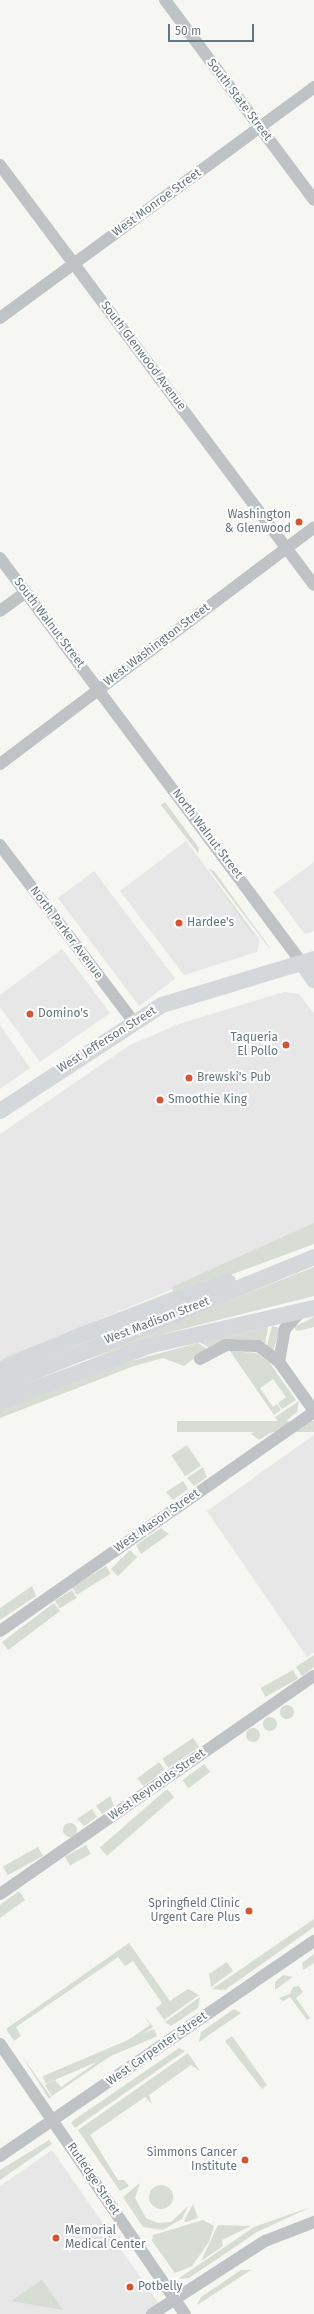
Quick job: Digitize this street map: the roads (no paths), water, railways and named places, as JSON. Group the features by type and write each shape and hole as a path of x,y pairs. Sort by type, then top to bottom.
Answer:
{"main road":[{"name":"North Walnut Street","path":"308,961 314,980"},
{"name":"West Jefferson Street","path":"0,1111 133,1021 175,1000 308,961"},
{"path":"0,1370 102,1327 314,1256"},
{"name":"West Madison Street","path":"0,1386 314,1256"},
{"path":"0,1402 148,1346 308,1309"}],"street":[{"name":"South State Street","path":"165,0 314,200"},
{"name":"West Monroe Street","path":"0,318 314,87"},
{"name":"South Glenwood Avenue","path":"0,164 314,585"},
{"name":"West Washington Street","path":"0,764 314,527"},
{"name":"South Walnut Street","path":"0,558 99,689"},
{"path":"0,611 26,592"},
{"name":"North Walnut Street","path":"99,689 308,961"},
{"name":"North Parker Avenue","path":"0,845 133,1021"},
{"path":"279,1362 285,1329 308,1309"},
{"path":"200,1359 236,1343 258,1346 279,1362 314,1411"},
{"name":"West Mason Street","path":"0,1631 314,1411"},
{"name":"West Reynolds Street","path":"0,1894 314,1676"},
{"name":"West Carpenter Street","path":"0,2156 54,2121 314,1941"},
{"name":"Rutledge Street","path":"0,2044 185,2314"},
{"path":"152,2314 264,2241 314,2222"}],"place":[{"name":"Washington & Glenwood","path":"299,522"},
{"name":"Hardee's","path":"179,923"},
{"name":"Domino's","path":"30,1014"},
{"name":"Taqueria El Pollo","path":"286,1045"},
{"name":"Brewski's Pub","path":"189,1078"},
{"name":"Smoothie King","path":"160,1100"},
{"name":"Springfield Clinic Urgent Care Plus","path":"249,1911"},
{"name":"Simmons Cancer Institute","path":"245,2160"},
{"name":"Memorial Medical Center","path":"56,2238"},
{"name":"Potbelly","path":"130,2287"}]}
